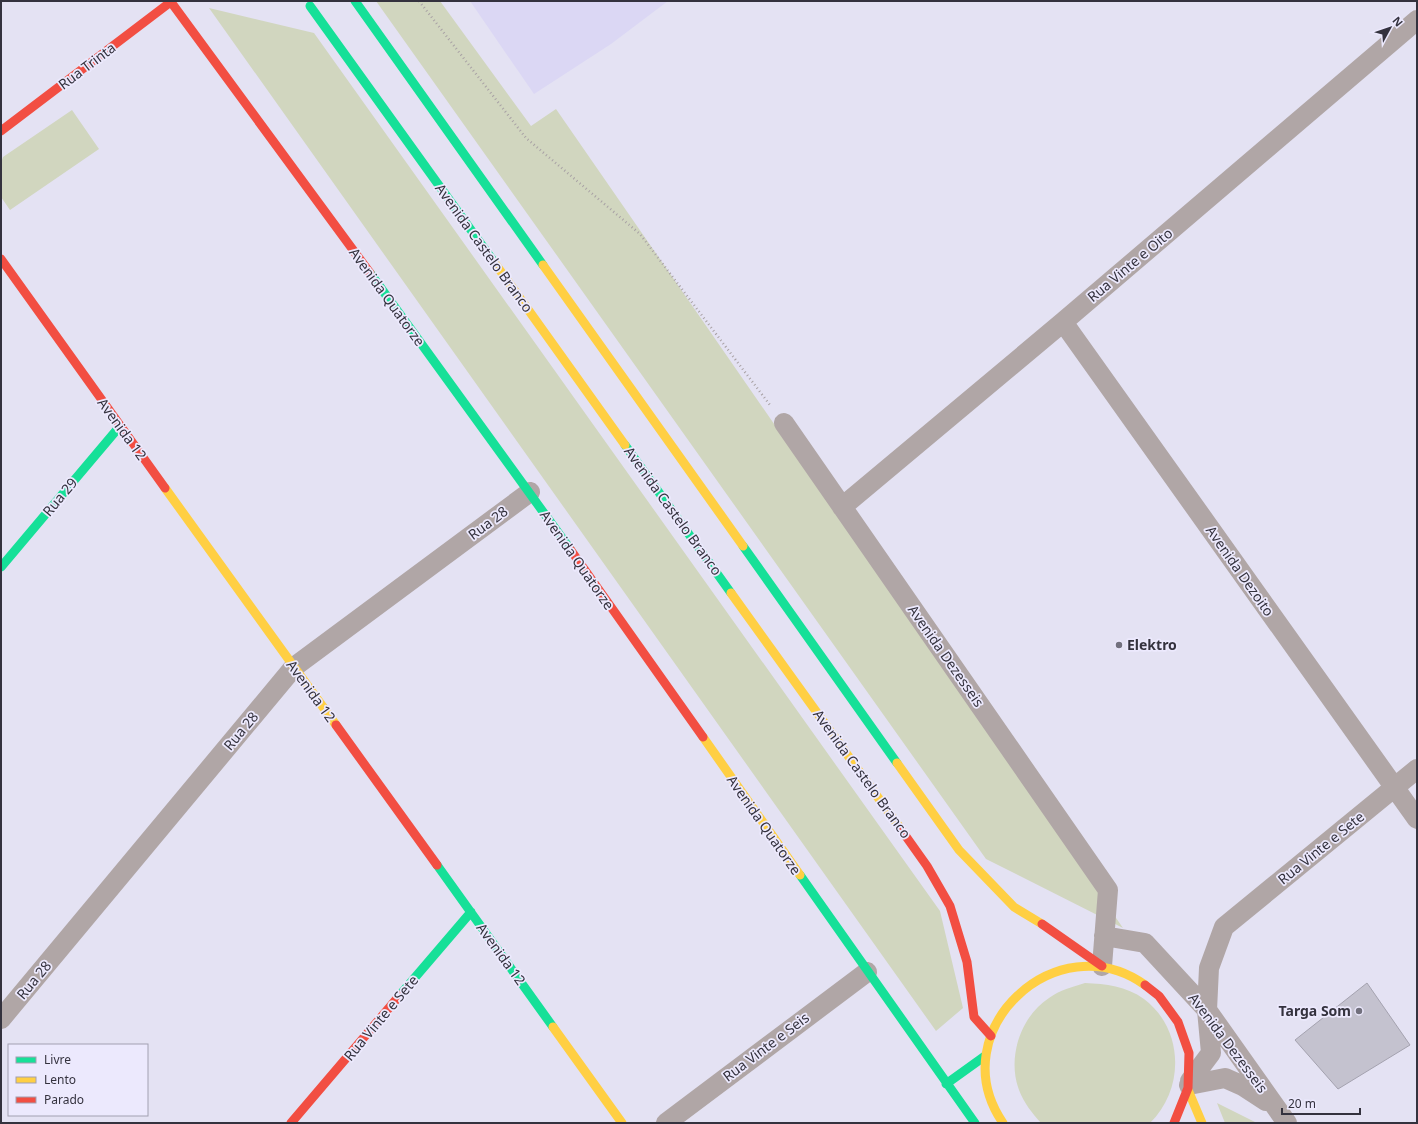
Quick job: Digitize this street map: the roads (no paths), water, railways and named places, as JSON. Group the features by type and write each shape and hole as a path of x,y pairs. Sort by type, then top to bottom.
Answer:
{"street":[{"path":"355,1 959,850 987,881 1014,907 1051,929 1102,966 1132,976 1159,994 1178,1019 1189,1049 1189,1085 1183,1108 1174,1123"},
{"name":"Rua Trinta","path":"1,131 172,2"},
{"name":"Avenida Quatorze","path":"172,2 530,492 867,972 975,1123"},
{"name":"Avenida Castelo Branco","path":"310,4 928,866 952,913 967,962 974,1017 991,1036"},
{"name":"Rua Vinte e Oito","path":"842,507 1063,322 1417,20"},
{"name":"Avenida 12","path":"1,259 622,1123"},
{"name":"Avenida Dezoito","path":"1063,322 1417,819"},
{"name":"Avenida Dezesseis","path":"784,423 1108,890 1104,936 1145,943 1207,1010 1282,1115"},
{"name":"Rua 29","path":"1,567 120,426"},
{"name":"Rua 28","path":"1,1019 294,667 530,492"},
{"name":"Rua Vinte e Sete","path":"1207,1010 1209,968 1224,927 1417,769"},
{"name":"Rua Vinte e Sete","path":"291,1123 471,912"},
{"path":"1102,966 1104,936"},
{"path":"1003,1123 988,1092 986,1056 991,1036 1003,1010 1022,989 1046,974 1074,966 1102,966"},
{"name":"Rua Vinte e Seis","path":"666,1123 867,972"},
{"path":"1189,1085 1211,1053 1207,1010"},
{"path":"946,1084 986,1056"},
{"path":"1189,1085 1225,1078 1244,1086 1282,1115"},
{"path":"1189,1085 1202,1123"}],"place":[{"name":"Elektro","path":"1119,645"},
{"name":"Targa Som","path":"1359,1011"}]}
